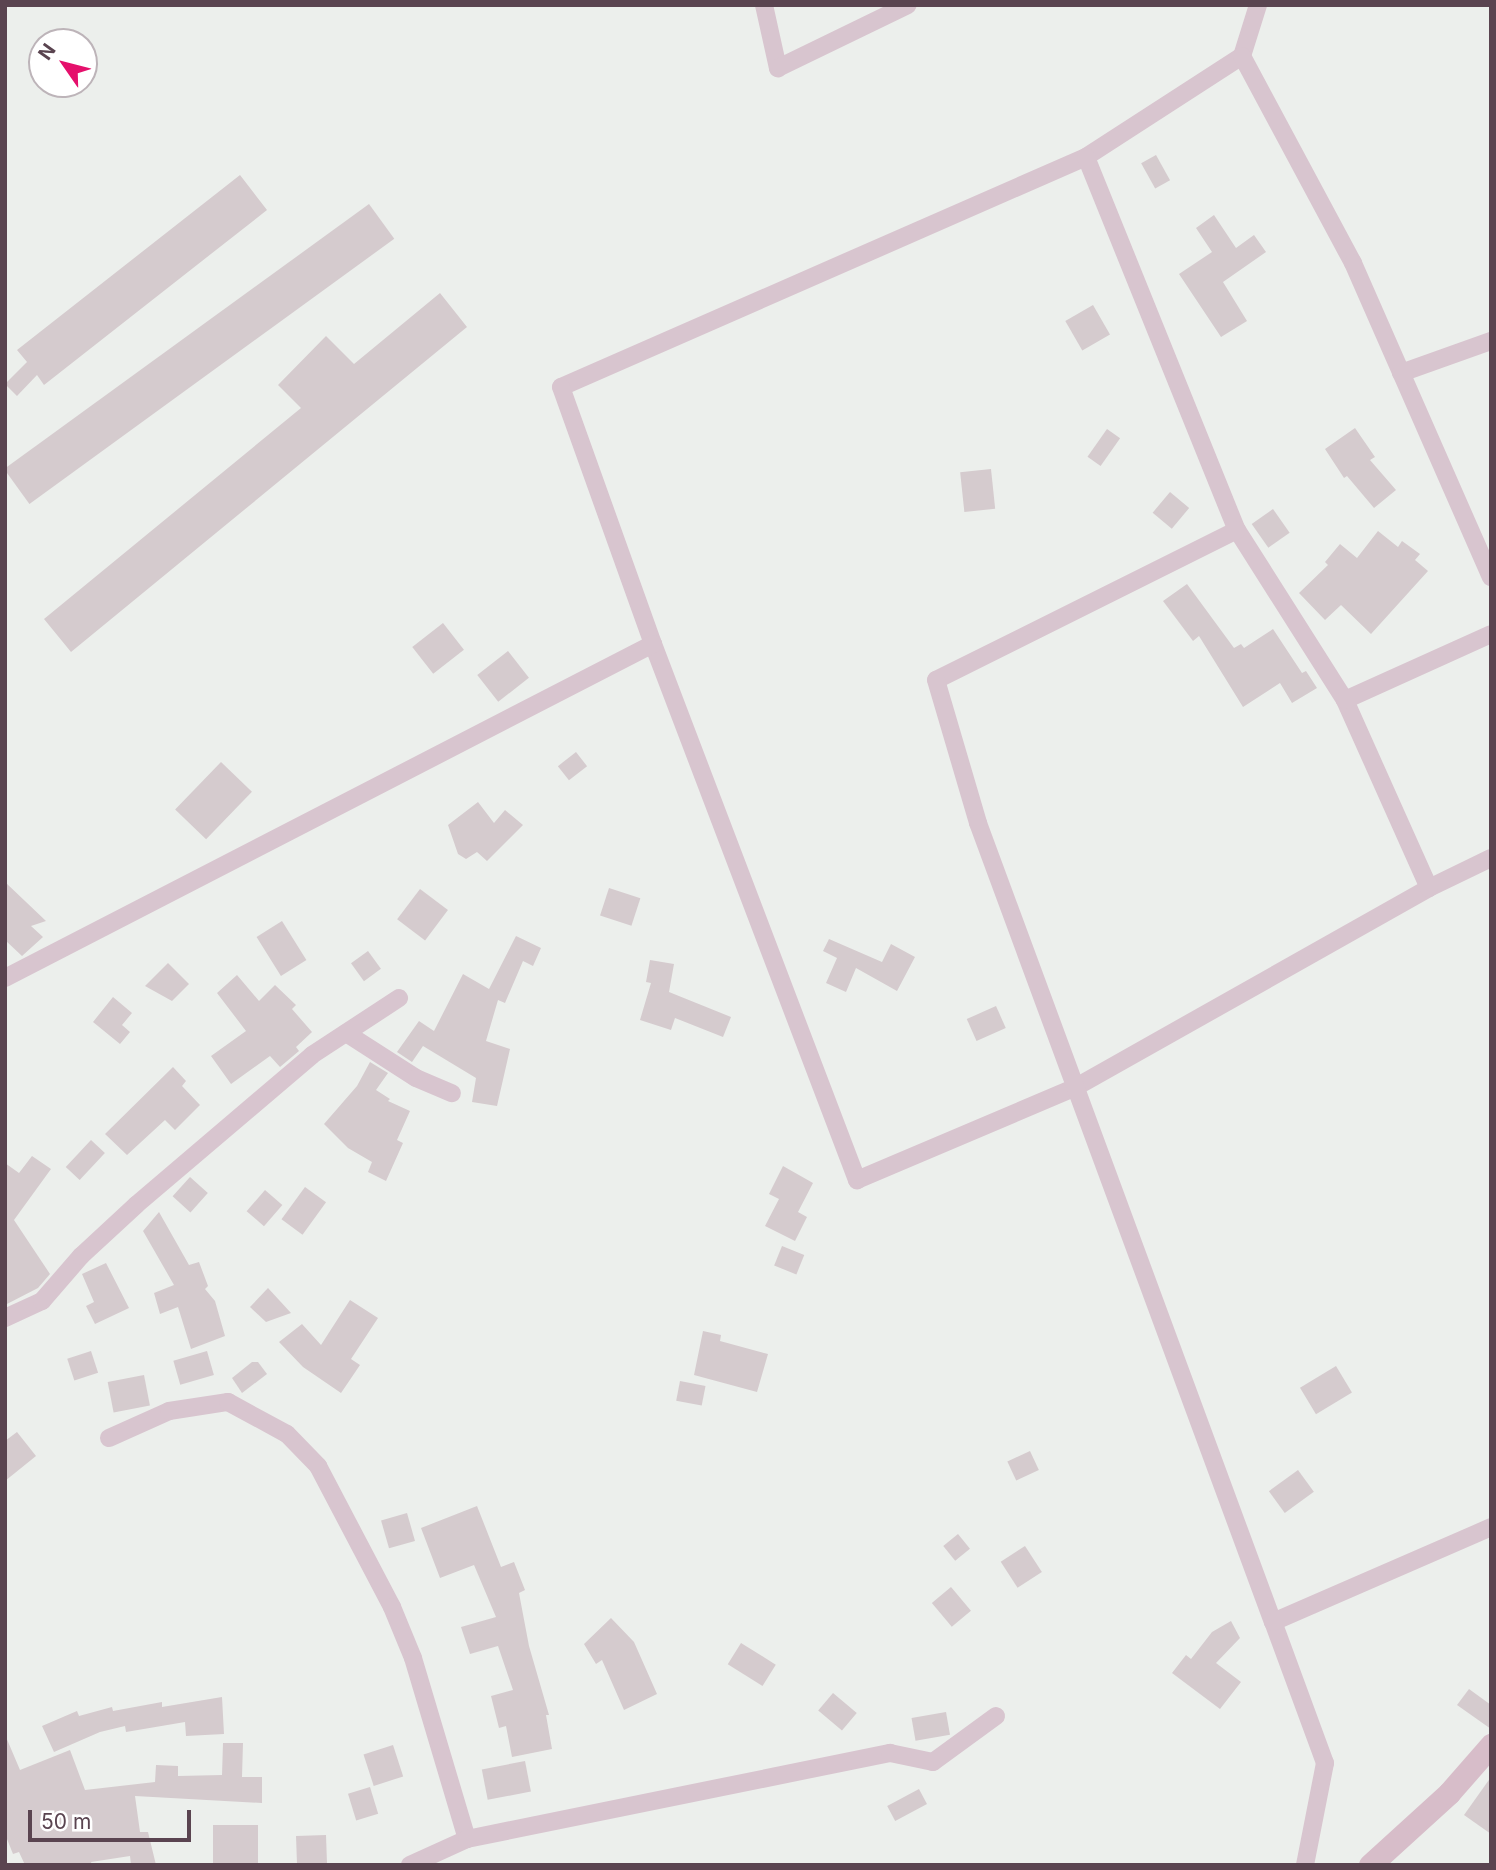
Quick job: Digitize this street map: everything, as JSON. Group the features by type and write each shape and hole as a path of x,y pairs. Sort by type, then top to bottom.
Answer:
{"street":[{"path":"764,5 778,68 908,5"},
{"path":"1258,5 1242,55 1086,157 561,387 653,644 857,1180 1076,1087 1429,888 1491,858"},
{"path":"1242,55 1353,263 1491,577"},
{"path":"1086,157 1237,530 1345,700 1429,888"},
{"path":"1401,373 1491,341"},
{"path":"1237,530 936,680 978,823 1325,1763 1305,1865"},
{"path":"1345,700 1491,634"},
{"path":"5,978 653,644"},
{"path":"5,1318 42,1301 81,1256 136,1205 312,1055 399,998"},
{"path":"346,1033 416,1078 452,1093"},
{"path":"109,1438 169,1411 228,1402 286,1434 318,1466 392,1607 413,1658 467,1839"},
{"path":"1273,1622 1491,1527"},
{"path":"410,1865 467,1839 890,1753 933,1762 996,1716"},
{"path":"1370,1865 1449,1793 1491,1745"}],"building":[{"path":"1156,155 1170,180 1155,189 1141,163"},
{"path":"240,175 267,210 44,385 37,375 17,396 5,384 27,362 17,350"},
{"path":"369,204 394,239 29,504 5,468"},
{"path":"1214,215 1236,248 1254,235 1266,252 1223,282 1247,321 1221,337 1179,274 1212,252 1196,228"},
{"path":"440,293 467,327 71,652 44,619 301,408 278,385 326,336 354,364"},
{"path":"1093,305 1110,334 1082,350 1065,321"},
{"path":"1355,428 1375,457 1370,460 1396,490 1374,508 1347,476 1344,478 1325,449"},
{"path":"1107,429 1120,438 1101,466 1087,457"},
{"path":"991,469 995,509 964,512 960,472"},
{"path":"1170,492 1189,508 1172,529 1153,513"},
{"path":"1273,509 1290,533 1268,548 1252,524"},
{"path":"1378,531 1398,547 1402,541 1420,554 1415,560 1428,571 1371,634 1341,605 1325,620 1299,593 1328,565 1325,562 1340,544 1357,558"},
{"path":"1187,584 1234,648 1241,644 1244,648 1273,629 1302,673 1306,671 1317,688 1292,703 1280,683 1243,707 1199,636 1193,641 1163,601"},
{"path":"443,623 464,650 433,674 412,647"},
{"path":"508,651 529,678 498,702 477,675"},
{"path":"576,752 587,766 569,780 558,766"},
{"path":"221,762 252,792 206,839 175,809"},
{"path":"478,802 494,823 505,810 523,825 487,861 477,852 466,859 458,854 448,825"},
{"path":"5,882 46,921 31,926 43,937 22,956 5,940"},
{"path":"609,888 640,898 631,926 600,916"},
{"path":"420,889 448,910 425,940 397,919"},
{"path":"282,921 306,960 281,976 257,937"},
{"path":"516,936 541,948 533,966 523,961 505,1003 498,1000 486,1041 510,1049 497,1106 472,1102 476,1078 423,1046 412,1062 397,1052 419,1021 434,1031 463,974 489,989"},
{"path":"829,939 882,962 891,944 915,957 897,991 856,968 846,992 826,983 837,958 823,951"},
{"path":"368,951 381,969 364,981 351,963"},
{"path":"650,960 674,964 669,992 731,1017 723,1037 675,1018 671,1030 640,1020 651,983 646,982"},
{"path":"168,963 189,984 172,1001 145,986"},
{"path":"237,975 259,1001 275,985 296,1005 292,1009 312,1032 296,1047 299,1051 280,1067 270,1056 231,1084 211,1056 246,1031 217,993"},
{"path":"113,997 132,1013 122,1025 130,1032 120,1044 93,1022"},
{"path":"996,1006 1006,1028 977,1041 967,1019"},
{"path":"370,1062 388,1073 376,1090 390,1099 388,1101 410,1111 397,1140 403,1143 386,1181 368,1172 372,1162 348,1148 324,1124 357,1086"},
{"path":"173,1067 186,1081 182,1086 200,1105 175,1130 165,1120 127,1155 105,1134"},
{"path":"91,1140 105,1153 80,1180 66,1167"},
{"path":"32,1156 51,1169 14,1220 50,1274 38,1288 5,1305 5,1163 19,1173"},
{"path":"783,1166 813,1183 798,1212 807,1217 795,1241 765,1226 779,1199 769,1194"},
{"path":"190,1177 208,1193 190,1212 173,1196"},
{"path":"305,1187 326,1202 303,1235 281,1219"},
{"path":"265,1190 282,1205 264,1226 247,1211"},
{"path":"159,1212 189,1265 199,1262 208,1286 205,1289 215,1301 225,1336 191,1349 178,1307 160,1314 154,1293 174,1285 143,1231"},
{"path":"782,1246 804,1255 796,1274 774,1265"},
{"path":"106,1263 129,1308 95,1324 86,1306 94,1302 82,1274"},
{"path":"268,1288 291,1313 266,1322 250,1307"},
{"path":"350,1300 378,1318 351,1359 360,1365 341,1393 303,1367 279,1342 302,1324 321,1345"},
{"path":"703,1331 721,1335 720,1341 768,1354 757,1392 694,1375"},
{"path":"91,1351 98,1373 74,1381 67,1359"},
{"path":"207,1351 214,1375 180,1385 173,1361"},
{"path":"252,1362 258,1362 267,1374 242,1393 232,1378"},
{"path":"1336,1366 1352,1393 1316,1414 1300,1388"},
{"path":"144,1375 150,1405 114,1412 108,1382"},
{"path":"680,1381 706,1386 702,1406 676,1401"},
{"path":"17,1432 36,1456 5,1481 5,1441"},
{"path":"1030,1451 1039,1470 1016,1481 1007,1462"},
{"path":"1298,1470 1314,1492 1285,1513 1269,1491"},
{"path":"477,1506 501,1567 514,1562 525,1590 519,1593 529,1646 549,1715 546,1715 552,1749 512,1757 506,1726 499,1728 491,1696 513,1690 498,1646 470,1654 461,1627 496,1617 474,1565 440,1578 421,1528"},
{"path":"407,1513 415,1541 389,1548 381,1520"},
{"path":"958,1534 970,1549 955,1561 943,1546"},
{"path":"1025,1546 1042,1572 1018,1588 1001,1562"},
{"path":"951,1587 971,1611 952,1627 932,1603"},
{"path":"611,1618 634,1642 657,1694 624,1710 602,1660 596,1664 584,1644"},
{"path":"1231,1621 1240,1638 1216,1663 1241,1682 1220,1709 1172,1673 1186,1655 1191,1659 1212,1632"},
{"path":"741,1643 776,1665 763,1686 728,1664"},
{"path":"1469,1689 1491,1705 1491,1729 1457,1705"},
{"path":"833,1693 857,1713 842,1731 818,1711"},
{"path":"222,1697 224,1734 186,1736 185,1722 126,1732 125,1726 100,1732 54,1752 42,1726 77,1711 79,1716 112,1707 113,1711 162,1702 162,1707"},
{"path":"946,1712 950,1735 916,1741 912,1718"},
{"path":"6,1737 20,1770 70,1750 85,1790 155,1782 156,1765 178,1766 178,1776 222,1775 223,1743 243,1743 242,1777 262,1777 262,1803 135,1796 140,1832 148,1832 156,1865 131,1865 130,1856 91,1862 92,1865 25,1865 19,1852 13,1854 5,1834"},
{"path":"393,1745 403,1776 374,1786 364,1755"},
{"path":"525,1761 531,1791 488,1800 482,1769"},
{"path":"1491,1777 1491,1834 1464,1815"},
{"path":"370,1787 378,1814 356,1821 348,1794"},
{"path":"919,1789 927,1804 895,1821 887,1806"},
{"path":"213,1825 258,1825 258,1865 213,1865"},
{"path":"326,1835 327,1865 297,1865 296,1836"}]}
